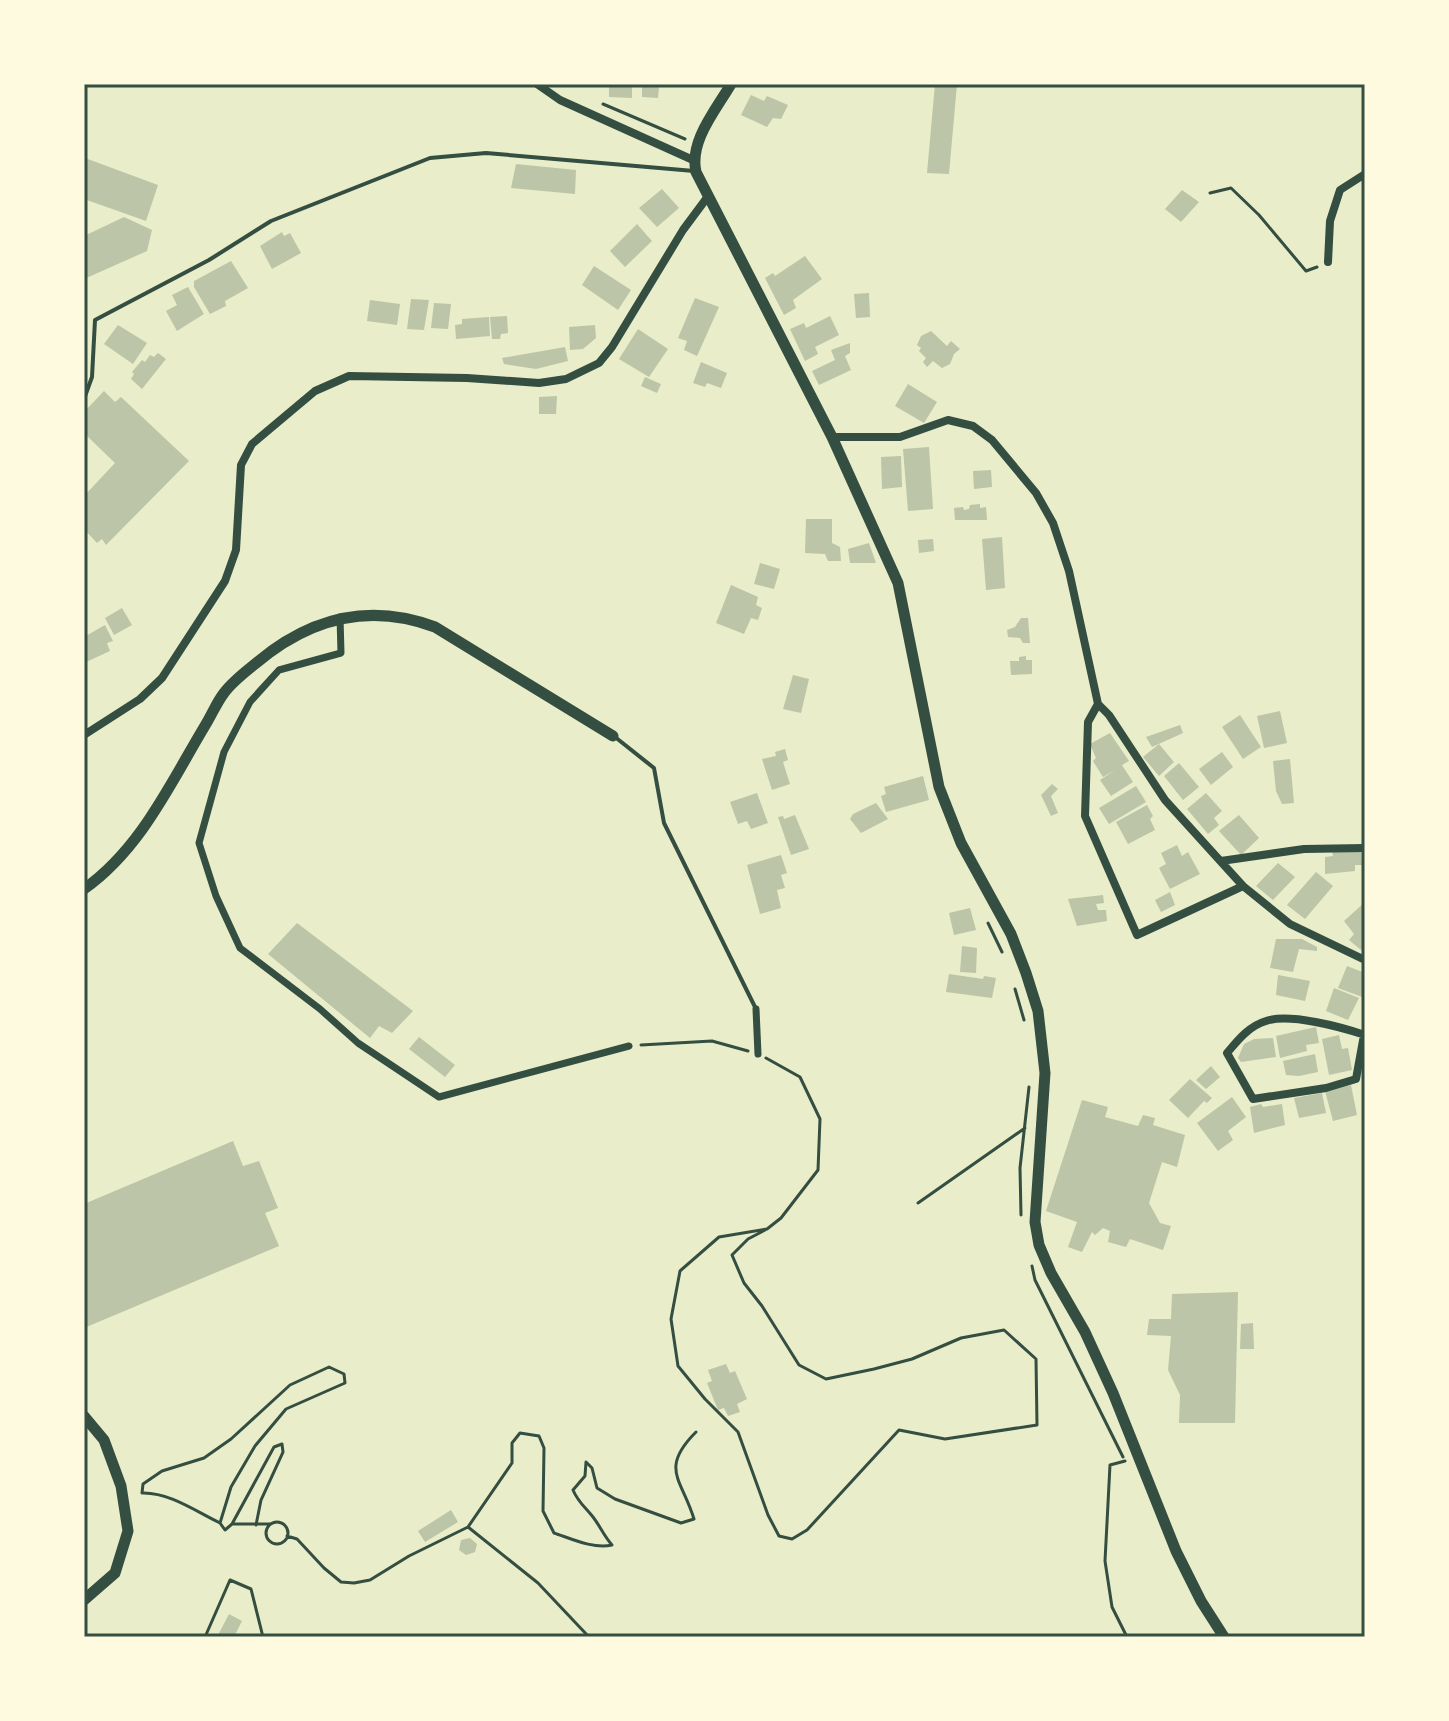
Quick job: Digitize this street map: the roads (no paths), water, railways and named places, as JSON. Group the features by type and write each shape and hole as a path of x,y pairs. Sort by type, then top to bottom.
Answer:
{"street":[{"path":"537,84 560,100 694,166 832,437 898,583 939,787 961,843 1011,934 1038,1011 1045,1073 1035,1222 1039,1245 1108,1381 1176,1551 1201,1601 1224,1637"},
{"path":"694,166 707,124 731,84"},
{"path":"1328,262 1330,221 1340,190 1365,174"},
{"path":"84,735 140,699 162,678 225,581 236,550 241,465 252,444 315,391 349,376 539,383 566,379 584,372 599,363 612,347 683,230 709,195"},
{"path":"832,437 900,437 948,420 973,426 992,440 1036,493 1053,523 1069,571 1098,704 1109,715 1165,800 1243,886 1290,924 1365,960"},
{"path":"84,889 130,848 225,691 275,647 313,626 340,617 393,616 435,627 613,736"},
{"path":"340,617 341,653 279,670 250,702 224,752 207,805 199,843 216,896 240,948 320,1009 358,1043 439,1097 629,1046"},
{"path":"1098,704 1088,722 1085,816 1137,935 1243,886"},
{"path":"1221,861 1304,849 1365,848"},
{"path":"756,1009 758,1054"},
{"path":"1267,1020 1304,1020 1364,1035 1356,1079 1283,1096 1253,1099 1227,1053 1244,1034 1267,1020"},
{"path":"84,1416 104,1440 115,1467 128,1531 115,1573 84,1600"}],"lane":[{"path":"84,399 92,377 95,320 209,260 271,221 430,158 486,153 694,166"},
{"path":"613,736 654,768 664,823 756,1009"}]}
